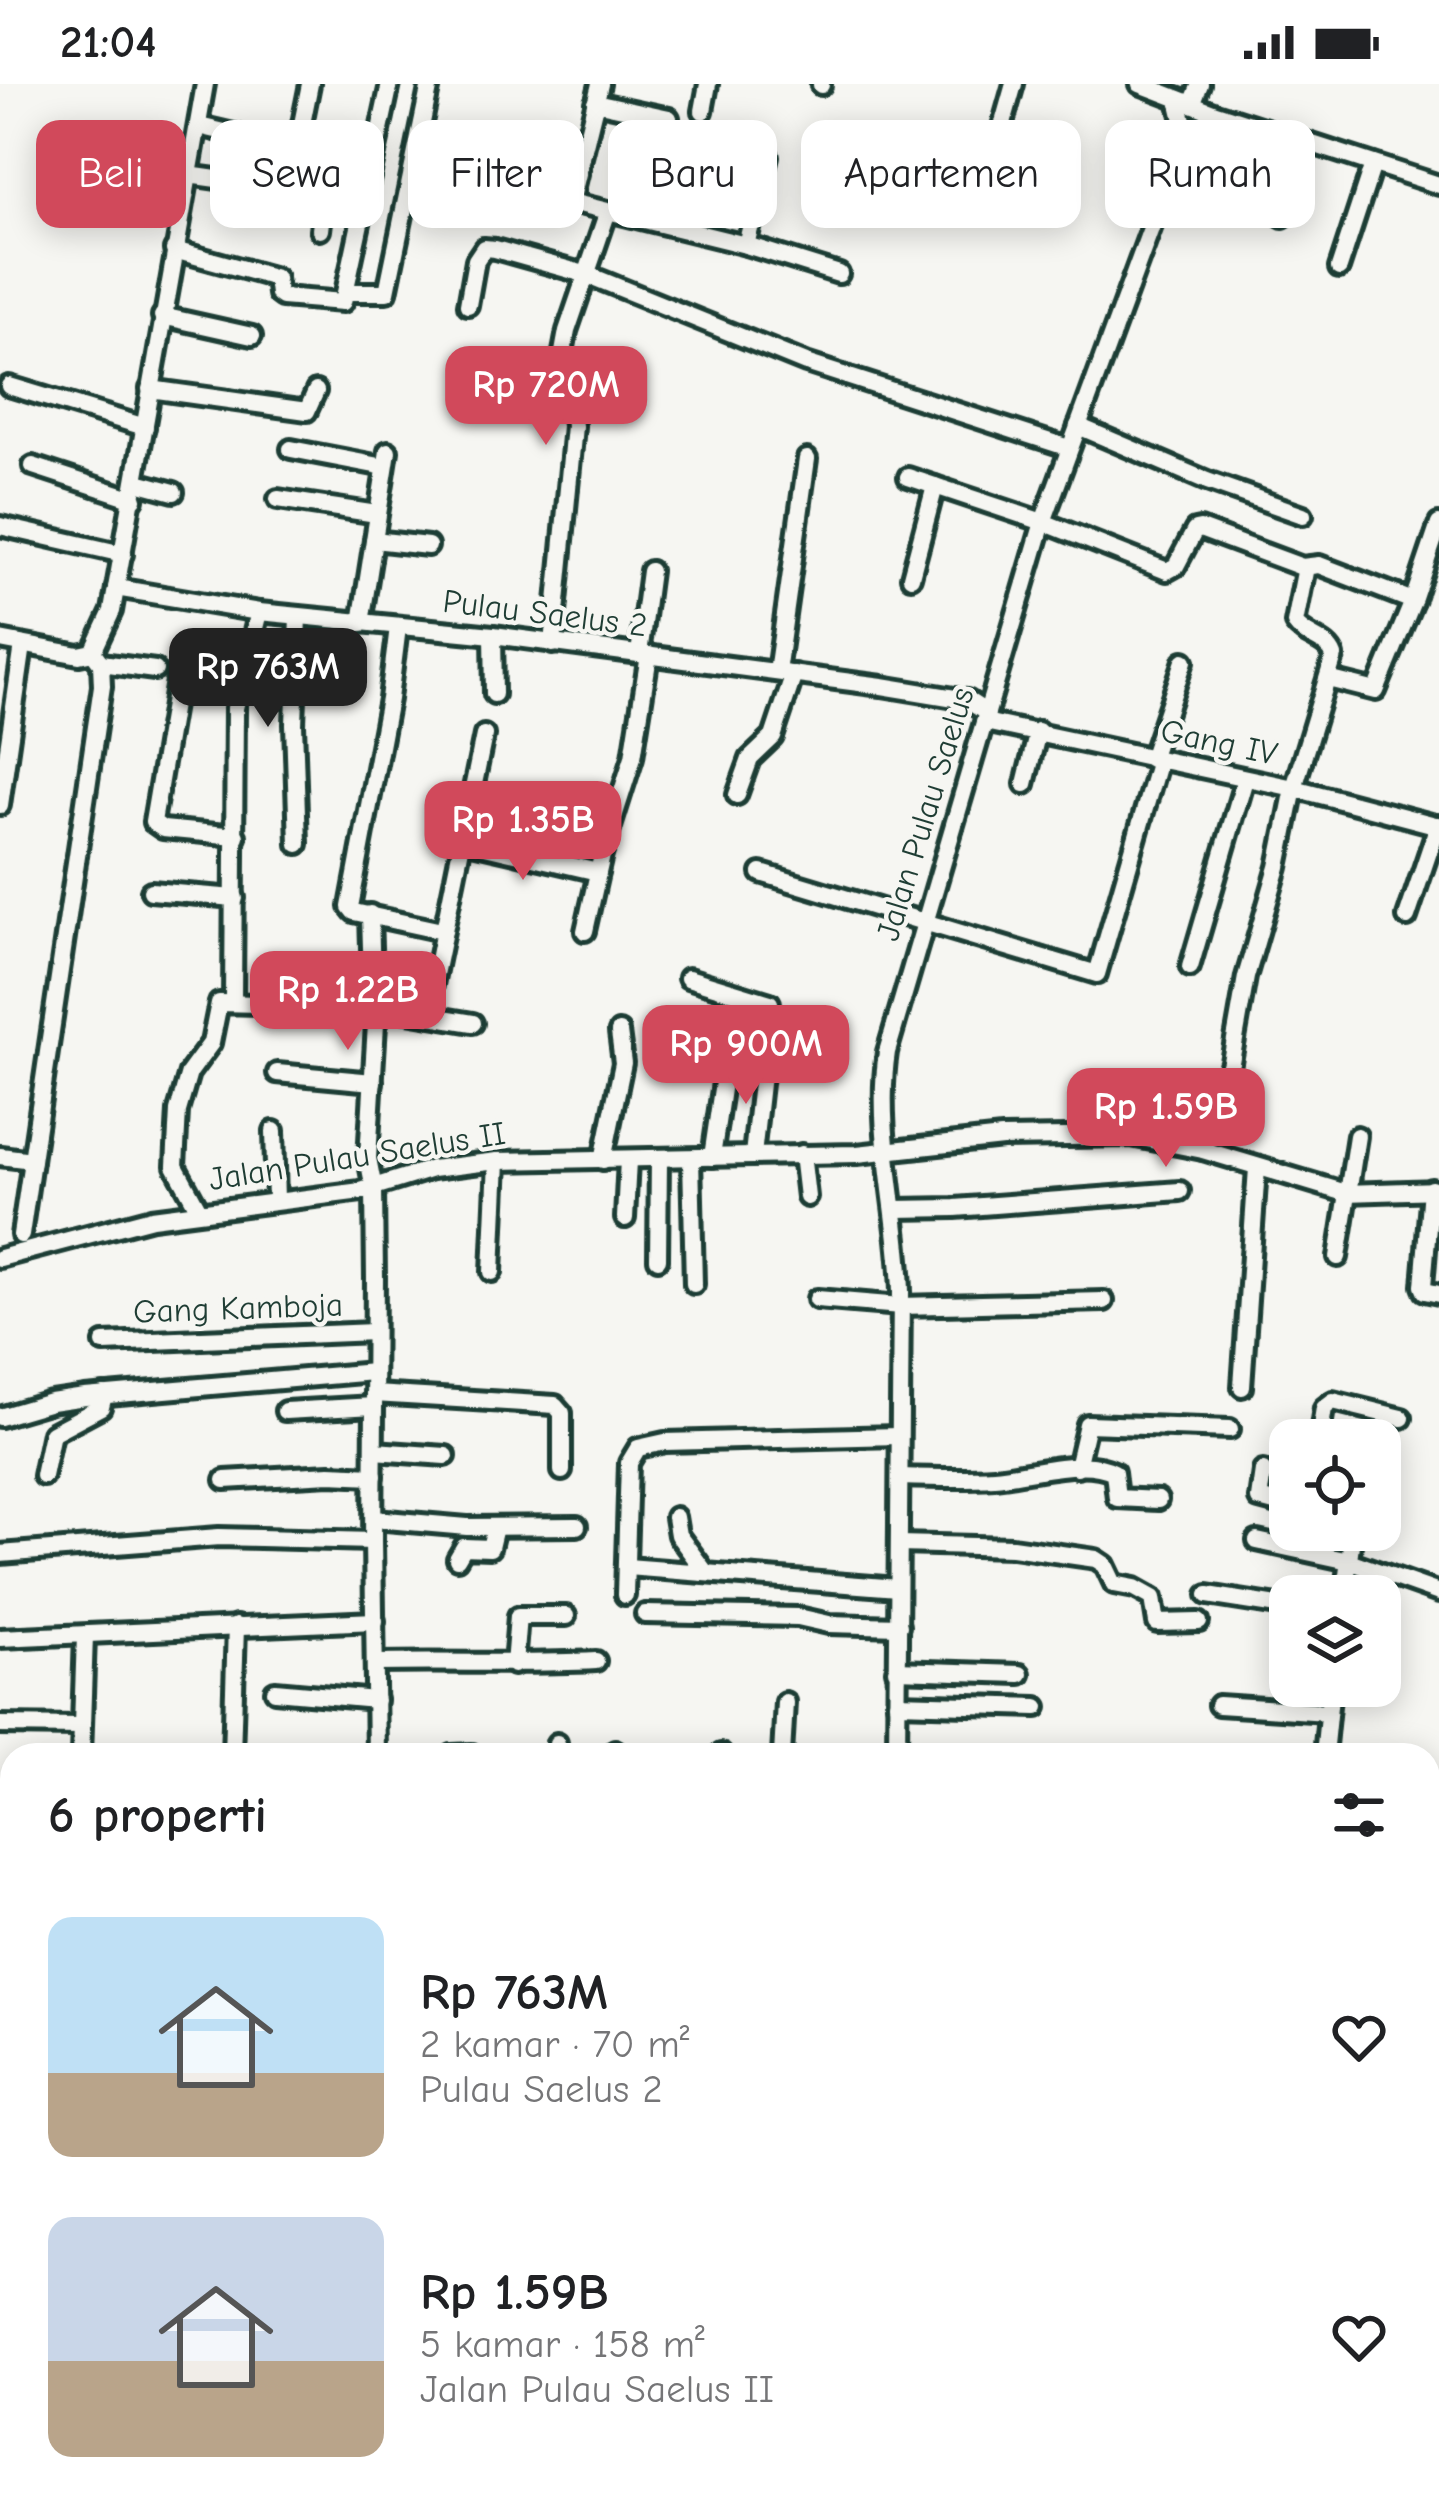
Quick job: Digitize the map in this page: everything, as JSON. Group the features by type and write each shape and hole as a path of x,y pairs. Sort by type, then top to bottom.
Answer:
{"street":[{"path":"186,186 205,84"},
{"path":"304,120 310,84"},
{"path":"175,250 276,278 282,297 340,302 346,292 390,84"},
{"path":"346,292 382,294 390,284 430,84"},
{"path":"703,111 708,84"},
{"path":"1004,120 1014,84"},
{"path":"1140,84 1439,185"},
{"path":"1186,120 1185,101 1200,84"},
{"path":"554,644 574,427 556,390 567,331 608,211 571,202 598,93 669,118"},
{"path":"1203,120 1213,112"},
{"path":"199,126 210,129"},
{"path":"1340,268 1373,164"},
{"path":"188,175 210,178"},
{"path":"21,1235 96,730 97,657 109,622 136,490 178,228"},
{"path":"677,228 839,274"},
{"path":"746,245 750,228"},
{"name":"Jalan Pulau Saelus","path":"897,1743 901,1306 882,1098 886,1052 1043,522 1151,228"},
{"path":"468,304 476,260 484,248 588,274 806,363 1069,448"},
{"path":"162,316 252,336"},
{"path":"9,386 145,428"},
{"path":"150,389 307,411 316,391"},
{"path":"1078,426 1207,481 1303,515"},
{"path":"291,449 386,459 361,623"},
{"path":"737,795 751,759 773,737 785,673 807,459"},
{"path":"33,466 136,490 174,492"},
{"path":"908,477 1043,522 1167,571 1176,566 1198,530 1302,567 1319,565 1413,601"},
{"path":"911,578 935,486"},
{"path":"278,499 377,514"},
{"path":"1328,679 1376,691 1439,524"},
{"path":"0,526 123,554"},
{"path":"374,539 428,546"},
{"path":"1203,1150 1231,1062 1246,976 1333,650 1295,623 1302,567"},
{"path":"585,931 633,757 650,572"},
{"name":"Pulau Saelus 2","path":"116,587 259,612 493,635 967,700 994,691"},
{"path":"233,1001 235,708 259,612"},
{"path":"298,616 294,724 298,844"},
{"path":"398,627 350,907 354,912 442,931"},
{"path":"493,635 494,694"},
{"path":"0,640 155,670"},
{"path":"0,805 23,645"},
{"path":"761,873 1097,974 1184,661"},
{"path":"178,674 153,822 163,829 236,836"},
{"name":"Pulau Saelus 2","path":"967,700 986,717"},
{"name":"Gang IV","path":"986,717 1438,826"},
{"path":"1025,784 1038,731"},
{"path":"427,1014 484,735"},
{"path":"1190,967 1245,778"},
{"path":"1407,917 1438,826"},
{"path":"460,840 598,872"},
{"path":"151,891 235,898"},
{"path":"370,914 377,1007 368,1158 374,1189 376,1743"},
{"path":"688,978 770,1004 754,1155"},
{"path":"199,1210 175,1166 178,1112 189,1072 211,1043 218,1004 377,1007 473,1023"},
{"path":"603,1160 623,1063 619,1032"},
{"path":"712,1157 728,1048"},
{"path":"278,1073 373,1082"},
{"path":"274,1131 276,1200"},
{"name":"Jalan Pulau Saelus II","path":"0,1258 199,1210 374,1189 432,1169 497,1161 658,1160 887,1150 1002,1138 1131,1136 1203,1150 1346,1193 1435,1189"},
{"path":"1338,1258 1357,1136"},
{"path":"802,1154 807,1197"},
{"path":"0,1156 32,1160"},
{"path":"692,1158 694,1284"},
{"path":"626,1217 628,1160"},
{"path":"658,1160 658,1259"},
{"path":"492,1272 497,1161"},
{"path":"1242,1388 1257,1168"},
{"path":"1431,1290 1435,1189"},
{"path":"895,1208 955,1208 1180,1190"},
{"path":"817,1299 901,1306 1104,1301"},
{"name":"Gang Kamboja","path":"104,1343 374,1332"},
{"path":"0,1417 51,1402 374,1372"},
{"path":"43,1476 52,1433 101,1408 104,1396"},
{"path":"286,1411 374,1400 555,1405 562,1413 562,1471"},
{"path":"1324,1419 1328,1403 1402,1418"},
{"path":"1077,1467 1087,1424 1230,1429"},
{"path":"625,1595 629,1463 638,1448 665,1442 898,1436"},
{"path":"374,1451 446,1456"},
{"path":"900,1477 1113,1469 1114,1496 1121,1501 1158,1500"},
{"path":"1263,1471 1259,1499 1269,1502"},
{"path":"225,1480 374,1476"},
{"path":"675,1516 678,1535 706,1573"},
{"path":"375,1519 495,1527 577,1526"},
{"path":"457,1559 464,1547 490,1548 495,1527"},
{"path":"0,1554 219,1537 373,1541"},
{"path":"1257,1541 1349,1561 1439,1592"},
{"path":"899,1544 1012,1547 1096,1559 1105,1565 1114,1584 1133,1587 1154,1599 1157,1623 1199,1622"},
{"path":"1347,1575 1350,1551"},
{"path":"628,1567 898,1588"},
{"path":"1208,1595 1269,1605"},
{"path":"645,1614 798,1617 899,1626"},
{"path":"514,1665 518,1616 566,1616"},
{"path":"0,1638 375,1621"},
{"path":"232,1743 236,1626"},
{"path":"81,1743 85,1635"},
{"path":"376,1663 596,1661"},
{"path":"896,1670 1020,1674"},
{"path":"275,1691 376,1700"},
{"path":"782,1743 784,1702"},
{"path":"897,1703 1037,1707"},
{"path":"1218,1706 1328,1712"},
{"path":"1325,1743 1329,1707"},
{"path":"0,1725 80,1726"}]}
